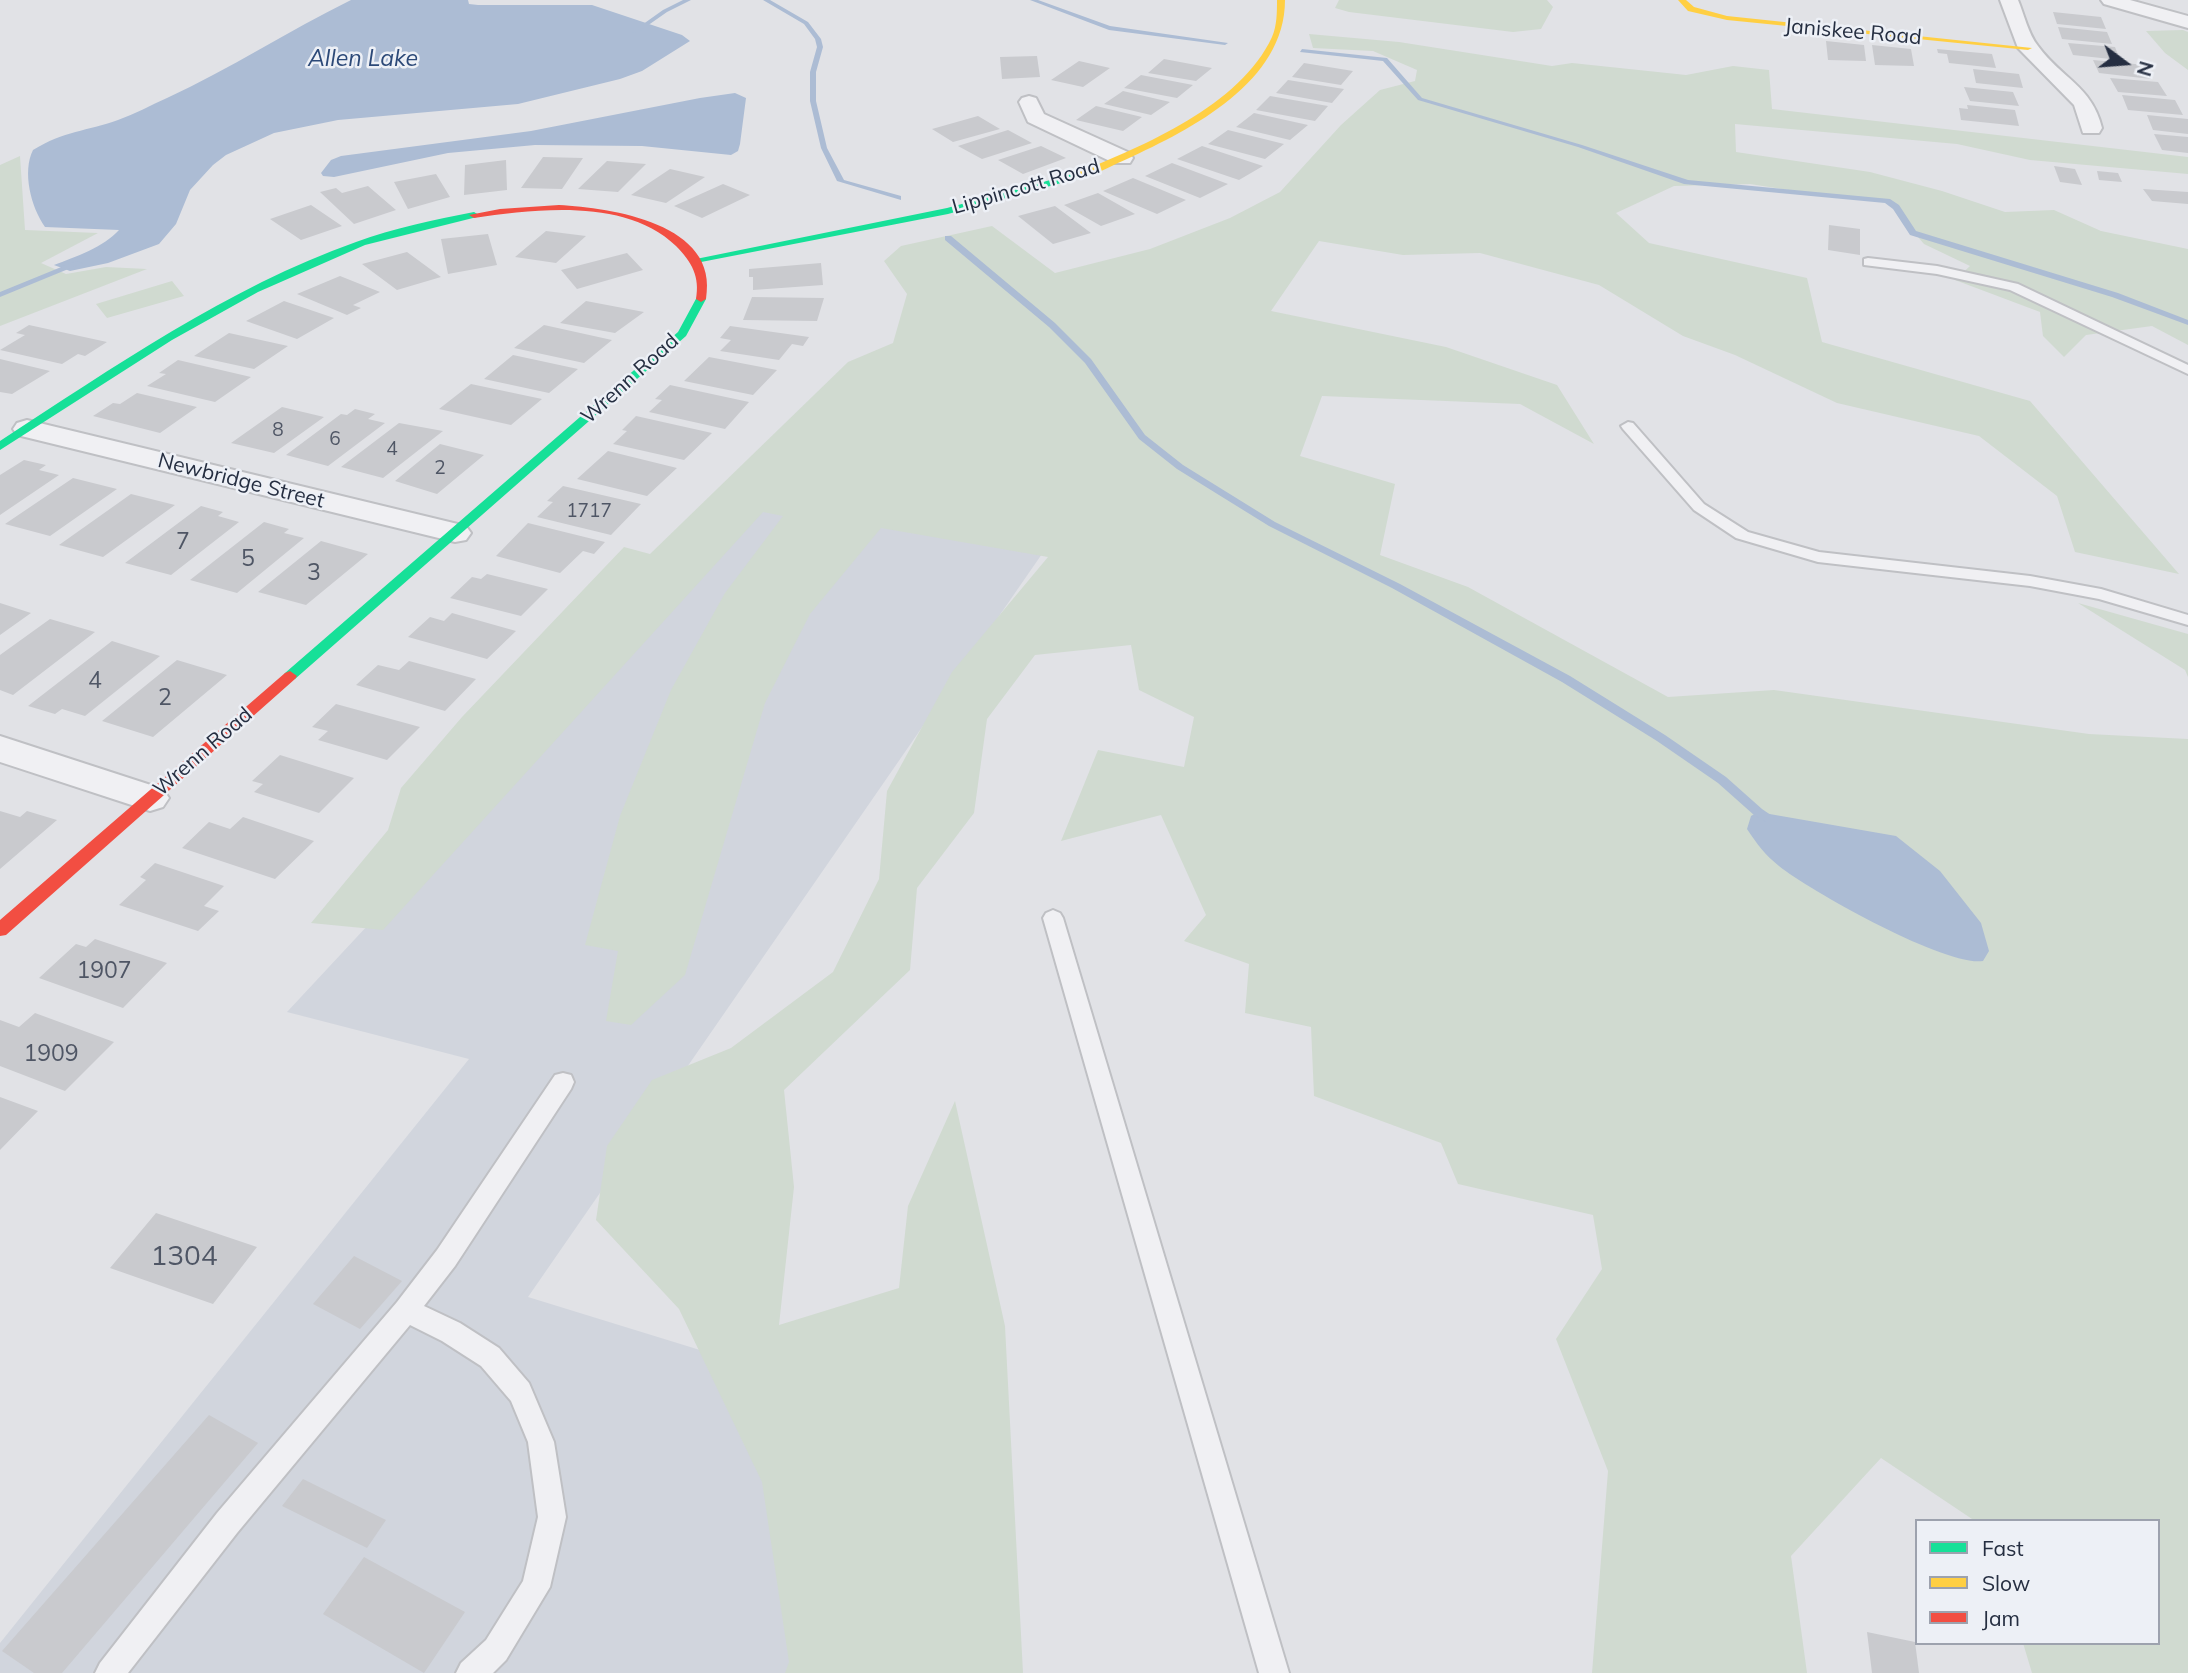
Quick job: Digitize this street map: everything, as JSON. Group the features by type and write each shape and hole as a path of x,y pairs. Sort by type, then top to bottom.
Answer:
{"street":[{"name":"Lippincott Road","path":"696,260 963,208 1041,188 1122,159 1160,142 1205,115 1244,81 1270,51 1280,32 1281,0"},
{"name":"Janiskee Road","path":"1682,0 1691,9 1727,18 2028,48"},
{"path":"2010,0 2028,48 2081,101 2087,109 2091,128"},
{"path":"2110,0 2188,22"},
{"path":"1029,102 1035,118 1122,159"},
{"path":"0,446 212,311 279,277 369,241 448,219 522,208 583,210 635,218 674,235 696,260"},
{"name":"Wrenn Road","path":"0,930 682,334 699,307 705,281 696,260"},
{"name":"Newbridge Street","path":"27,429 455,533"},
{"path":"0,749 150,798"}],"lane":[{"path":"1868,262 1937,270 2014,287 2188,370"},
{"path":"1628,426 1699,507 1742,535 1818,557 2030,581 2077,590 2188,620"},
{"path":"1053,918 1274,1673"},
{"path":"110,1673 227,1523 406,1310 446,1258 563,1082"},
{"path":"406,1310 451,1332 490,1357 520,1392 541,1442 552,1517 537,1587 496,1650 471,1673"}],"shaded area":[{"path":"1339,0 1547,0 1553,7 1541,29 1513,32 1349,12 1335,8"},
{"path":"2146,31 2188,32 2188,70 2165,53"},
{"path":"1309,34 1399,42 1552,66 1572,63 1686,75 1733,66 1769,70 1772,109 2188,157 2188,174 2030,160 1957,144 1735,124 1736,152 1870,172 1942,191 2005,212 2054,210 2101,231 2188,249 2188,345 2152,326 2086,335 2064,357 2043,336 2040,312 1955,280 1970,266 1924,244 1886,200 1814,194 1750,184 1674,186 1616,213 1649,243 1807,278 1822,342 2030,401 2179,574 2075,552 2057,496 1979,436 1837,403 1735,355 1683,336 1599,285 1480,253 1403,255 1319,241 1271,311 1446,347 1557,385 1594,444 1520,404 1322,396 1300,456 1395,484 1380,555 1468,587 1668,697 1774,690 2089,734 2188,739 2188,1673 2032,1673 2024,1645 2160,1645 2160,1519 1972,1519 1881,1458 1791,1556 1807,1673 1592,1673 1608,1471 1556,1339 1602,1269 1593,1215 1458,1184 1441,1143 1314,1096 1311,1027 1245,1013 1249,964 1184,941 1206,915 1161,815 1061,841 1098,750 1184,767 1194,717 1139,690 1131,645 1035,655 987,719 974,813 917,888 910,970 784,1090 794,1187 779,1325 899,1288 908,1206 955,1101 1005,1326 1023,1673 785,1673 789,1662 762,1482 679,1309 596,1220 607,1146 652,1080 731,1048 833,972 879,879 887,791 952,672 1048,557 881,528 810,614 765,703 685,975 631,1025 606,1021 618,951 585,945 620,816 671,690 725,593 783,516 763,512 383,930 311,923 388,830 401,788 462,717 624,547 650,554 848,362 893,343 907,294 884,261 901,246 992,226 1055,273 1150,249 1230,218 1280,192 1341,125 1380,90 1415,81 1417,70 1373,51 1313,48"},
{"path":"20,156 25,230 98,233 41,263 66,274 106,267 147,269 0,326 0,165"},
{"path":"172,281 184,296 107,318 96,304"},
{"path":"764,500 1044,551 528,1297 940,1424 826,1673 0,1673 0,1643 469,1059 287,1012"},
{"path":"2078,603 2188,634 2188,677 2185,670"}],"water":[{"name":"Allen Lake","path":"351,0 468,0 469,4 478,5 592,5 682,35 690,41 642,71 518,104 338,120 274,133 226,155 213,165 190,190 176,224 159,244 108,263 70,271 54,265 97,246 119,230 45,227 32,200 28,179 33,150 65,135 124,118 167,98"},
{"path":"735,93 746,98 740,144 738,151 731,155 642,146 535,145 448,153 334,177 323,176 321,173 331,160 341,156 531,131"},
{"path":"1758,812 1896,836 1940,871 1981,923 1989,951 1983,961 1965,960 1910,940 1847,909 1795,878 1770,858 1747,829 1751,816"}],"building":[{"path":"2053,12 2101,17 2106,29 2057,24"},
{"path":"2058,27 2107,32 2112,44 2062,39"},
{"path":"1826,41 1864,45 1866,61 1828,60"},
{"path":"2068,43 2115,47 2120,60 2073,55"},
{"path":"1872,45 1911,49 1914,66 1875,65"},
{"path":"1937,49 1992,54 1996,68 1949,63 1947,54 1938,53"},
{"path":"1037,56 1040,77 1002,79 1000,57"},
{"path":"1164,59 1212,68 1196,81 1148,73"},
{"path":"2093,60 2145,65 2151,79 2099,73"},
{"path":"1079,61 1110,68 1083,87 1051,80"},
{"path":"1304,63 1353,71 1341,85 1292,77"},
{"path":"1973,69 2019,74 2023,88 1976,83"},
{"path":"1141,75 1193,85 1177,98 1124,88"},
{"path":"2110,78 2158,82 2167,96 2118,92"},
{"path":"1288,80 1344,89 1332,103 1276,93"},
{"path":"1964,87 2013,92 2019,106 1970,101"},
{"path":"1123,91 1170,102 1151,115 1104,104"},
{"path":"2122,95 2175,100 2183,115 2128,110"},
{"path":"1270,96 1328,106 1315,121 1256,110"},
{"path":"1967,105 2015,110 2019,126 1961,120 1959,108 1968,109"},
{"path":"1096,106 1142,117 1123,131 1076,120"},
{"path":"1254,113 1308,125 1290,140 1236,127"},
{"path":"2147,115 2188,119 2188,134 2153,130"},
{"path":"978,116 1000,129 953,142 932,129"},
{"path":"1008,130 1032,143 982,159 958,146"},
{"path":"1228,130 1284,144 1265,159 1208,144"},
{"path":"2154,134 2188,137 2188,153 2162,150"},
{"path":"1041,146 1066,158 1023,174 998,160"},
{"path":"1202,146 1263,166 1239,180 1177,159"},
{"path":"543,157 583,158 562,189 521,188"},
{"path":"506,160 507,190 464,195 465,165"},
{"path":"607,161 646,164 618,192 578,189"},
{"path":"1172,163 1228,184 1200,198 1145,176"},
{"path":"2054,166 2075,169 2082,185 2060,182"},
{"path":"670,169 705,177 666,203 631,195"},
{"path":"2097,171 2118,173 2122,182 2099,180"},
{"path":"436,174 450,197 408,209 394,182"},
{"path":"1133,178 1186,200 1157,214 1103,191"},
{"path":"723,184 750,195 702,218 674,206"},
{"path":"368,186 396,210 354,224 320,192 336,188 342,193"},
{"path":"2143,189 2188,192 2188,204 2152,201"},
{"path":"1098,193 1135,214 1101,226 1064,205"},
{"path":"311,205 342,226 301,240 270,219"},
{"path":"1055,206 1091,233 1053,244 1018,216"},
{"path":"1829,225 1860,229 1860,255 1828,250"},
{"path":"546,231 586,236 556,263 515,257"},
{"path":"488,234 497,265 448,274 441,239"},
{"path":"407,252 441,277 397,290 362,264"},
{"path":"627,253 643,270 577,289 561,270"},
{"path":"821,263 823,285 753,290 753,277 749,277 749,269"},
{"path":"340,276 380,292 353,305 361,308 347,315 297,294"},
{"path":"752,297 824,298 817,321 743,320"},
{"path":"284,301 334,318 297,339 246,321"},
{"path":"586,301 644,312 615,333 560,323"},
{"path":"29,325 107,342 85,356 78,354 62,364 0,350 25,335 16,333"},
{"path":"544,325 612,340 584,363 514,348"},
{"path":"730,326 809,337 803,346 792,344 779,360 720,351 731,340 720,338"},
{"path":"229,333 288,346 254,369 194,356"},
{"path":"513,355 578,369 549,393 484,379"},
{"path":"709,357 777,370 753,395 684,381"},
{"path":"0,359 50,371 12,394 0,392"},
{"path":"178,360 251,377 215,402 147,386 166,374 159,373"},
{"path":"471,384 542,399 511,425 439,409"},
{"path":"670,385 749,402 725,429 649,412 662,400 655,399"},
{"path":"137,393 197,407 160,433 93,416 113,403 120,404"},
{"path":"282,407 324,417 274,453 231,443"},
{"path":"355,409 375,414 368,419 385,423 328,466 286,455 341,414 347,415"},
{"path":"636,416 712,433 684,460 613,444 627,431 622,430"},
{"path":"399,423 443,431 383,478 341,467"},
{"path":"440,444 484,455 437,494 395,481"},
{"path":"608,451 677,468 647,496 577,479"},
{"path":"24,460 46,465 39,470 59,475 0,515 0,475"},
{"path":"73,478 117,489 50,536 5,524"},
{"path":"563,486 641,504 611,535 537,517 553,502 547,501"},
{"path":"131,494 175,505 103,557 59,545"},
{"path":"201,506 223,512 218,516 239,522 171,575 125,563"},
{"path":"264,522 289,529 284,533 304,538 237,593 190,580"},
{"path":"528,523 605,542 594,554 583,551 560,573 496,556"},
{"path":"321,541 368,554 306,605 258,592"},
{"path":"487,574 548,589 521,616 450,598 472,577 481,579"},
{"path":"0,603 31,613 0,635"},
{"path":"452,613 516,631 487,659 408,637 430,617 444,621"},
{"path":"50,619 95,632 13,695 0,690 0,655"},
{"path":"112,641 160,656 85,716 62,709 55,714 28,706"},
{"path":"177,660 227,675 153,737 102,721"},
{"path":"409,661 476,679 445,711 356,685 378,665 399,670"},
{"path":"336,704 420,727 387,760 318,740 328,731 312,727"},
{"path":"280,755 354,778 319,813 254,792 263,784 252,781"},
{"path":"0,811 20,817 27,811 57,820 0,869"},
{"path":"243,817 314,841 275,879 182,848 209,822 230,829"},
{"path":"155,863 224,886 204,906 219,911 198,931 119,905 146,880 140,877"},
{"path":"95,939 167,963 123,1008 39,978 76,944 86,947"},
{"path":"35,1013 114,1042 65,1091 0,1066 0,1020 19,1027"},
{"path":"0,1097 38,1111 0,1150"},
{"path":"156,1213 257,1247 213,1304 110,1268"},
{"path":"354,1256 402,1281 360,1329 313,1304"},
{"path":"209,1415 258,1443 62,1673 34,1673 2,1651"},
{"path":"303,1479 386,1520 367,1548 282,1506"},
{"path":"364,1557 465,1612 424,1673 323,1614"},
{"path":"1867,1632 1915,1642 1919,1673 1872,1673"}],"waterway":[{"path":"635,32 665,11 688,0"},
{"path":"766,0 806,23 818,39 820,47 813,72 813,101 824,148 841,181 898,198"},
{"path":"1033,0 1109,28 1225,43"},
{"path":"1302,51 1385,59 1420,99 1580,146 1687,182 1887,201 1896,207 1913,233 2115,295 2188,323"},
{"path":"948,238 1052,325 1088,361 1142,437 1180,467 1272,524 1396,586 1566,679 1661,738 1722,780 1758,812 1772,820"},
{"path":"0,295 79,263"}],"traffic: fast":[{"path":"696,260 948,211 1080,175"},
{"path":"0,446 125,364 255,289 362,243 409,229 474,215"},
{"path":"290,676 682,334 701,299"}],"traffic: slow":[{"path":"1080,175 1162,138 1219,103 1244,82 1263,60 1276,37 1281,0"},
{"path":"1682,0 1691,9 1727,18 2028,48"}],"traffic: jam":[{"path":"474,215 559,208 619,214 647,223 671,236 694,259 702,281 701,299"},
{"path":"0,930 290,676"}]}
